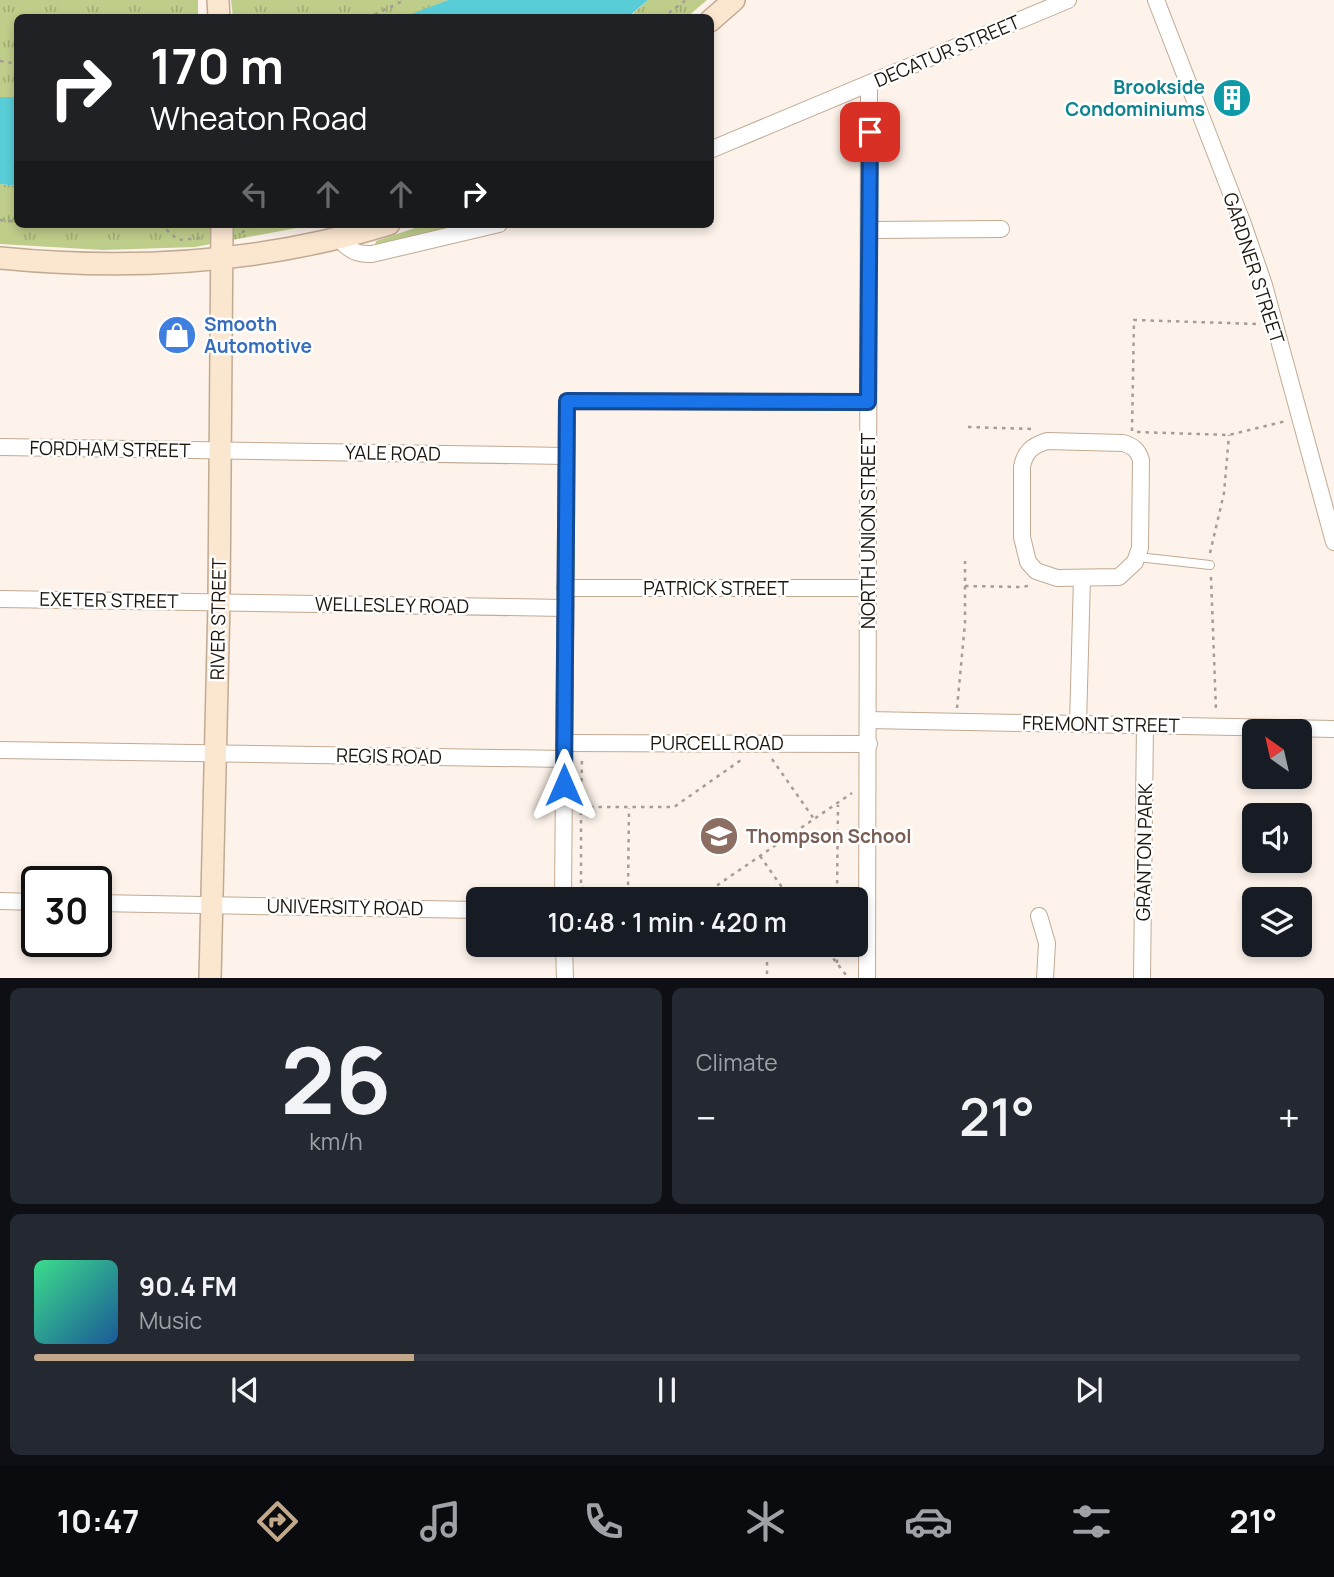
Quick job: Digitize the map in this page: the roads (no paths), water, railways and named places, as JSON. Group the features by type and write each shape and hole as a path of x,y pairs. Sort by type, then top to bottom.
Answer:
{"street":[{"path":"714,17 734,0"},
{"name":"DECATUR STREET","path":"714,148 1068,0"},
{"name":"GARDNER STREET","path":"1156,0 1249,222 1334,542"},
{"name":"NORTH UNION STREET","path":"867,978 869,84"},
{"name":"RIVER STREET","path":"210,978 219,602 222,228"},
{"path":"0,258 146,264 223,259 374,228"},
{"path":"339,237 346,247 360,254 482,228"},
{"path":"870,230 1001,229"},
{"path":"563,887 567,401 868,402"},
{"path":"1046,441 1132,445 1139,452 1141,460 1142,532 1138,557 1119,577 1057,578 1037,571 1028,562 1022,537 1024,457 1029,449 1046,441"},
{"name":"FORDHAM STREET","path":"0,447 220,451"},
{"name":"YALE ROAD","path":"220,451 565,456"},
{"path":"1078,724 1082,579"},
{"name":"PATRICK STREET","path":"565,588 868,588"},
{"name":"EXETER STREET","path":"0,599 219,602"},
{"name":"WELLESLEY ROAD","path":"219,602 565,608"},
{"name":"FREMONT STREET","path":"868,720 1334,729"},
{"name":"GRANTON PARK","path":"1142,978 1145,725"},
{"name":"PURCELL ROAD","path":"564,751 869,744"},
{"name":"REGIS ROAD","path":"0,750 214,753 564,751"},
{"path":"0,901 21,902"},
{"name":"UNIVERSITY ROAD","path":"112,903 466,910"},
{"path":"1039,916 1046,943 1045,978"},
{"path":"564,957 565,978"}],"lane":[{"path":"1138,557 1210,565"}],"water":[{"path":"448,0 648,0 632,14 411,14"},
{"path":"0,97 14,97 14,186 0,184"}],"place":[{"name":"Brookside Condominiums","path":"1232,98"},
{"name":"Smooth Automotive","path":"177,335"},
{"name":"Thompson School","path":"719,836"}]}
